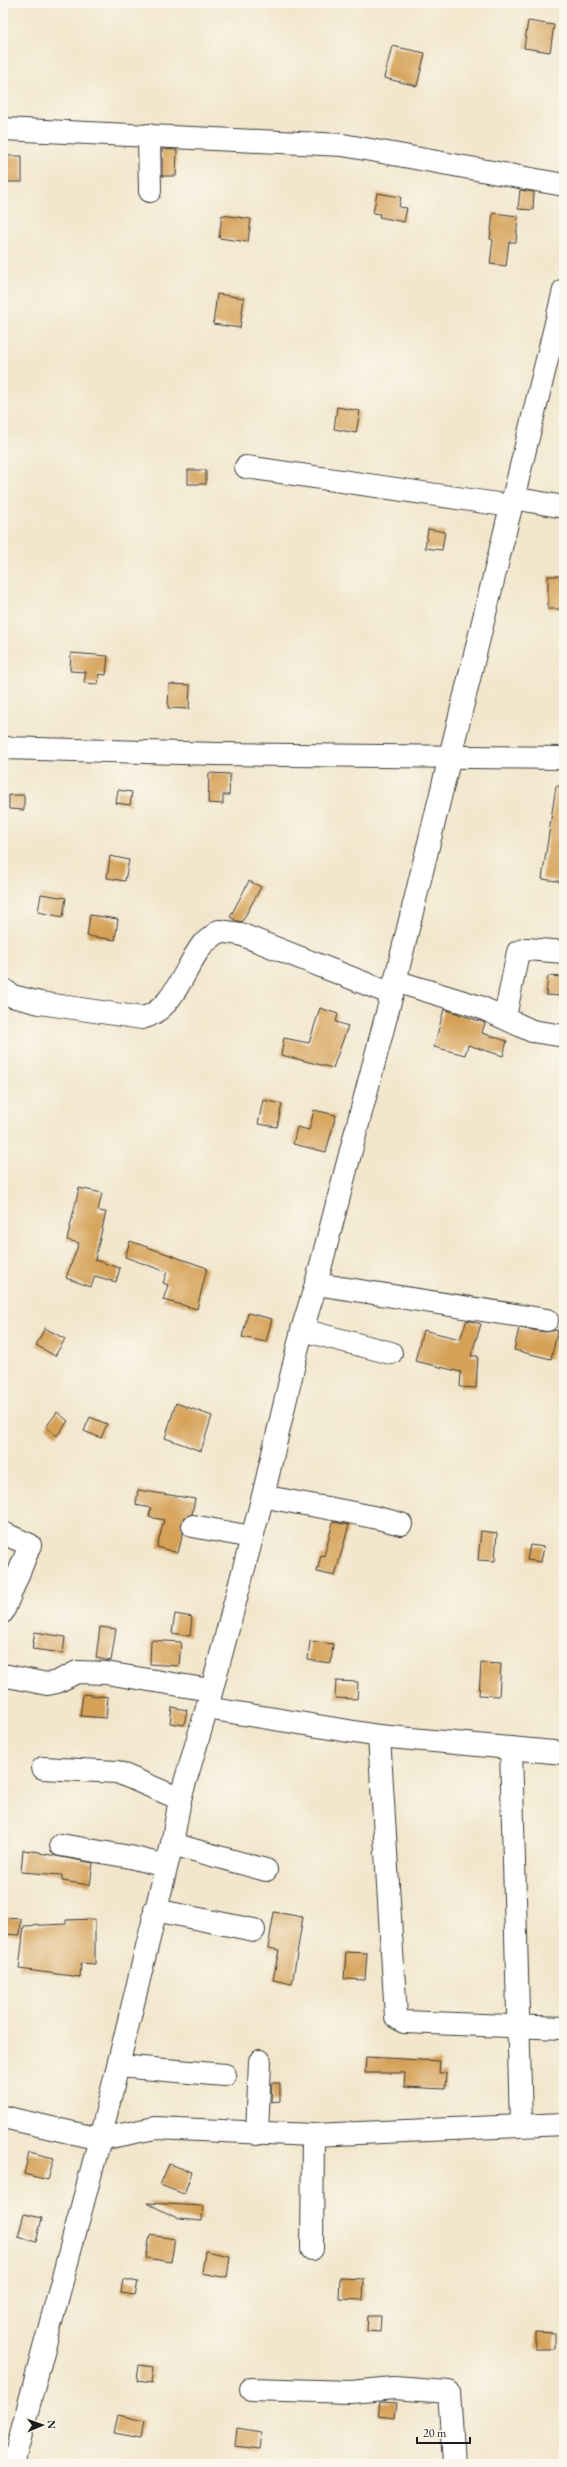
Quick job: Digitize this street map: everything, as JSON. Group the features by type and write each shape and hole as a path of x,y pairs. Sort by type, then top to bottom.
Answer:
{"street":[{"path":"3,130 149,135 343,145 564,184"},
{"path":"149,135 150,191"},
{"path":"14,2464 100,2139 172,1844 180,1799 263,1496 302,1330 316,1284 393,987 564,290"},
{"path":"246,467 512,502 564,507"},
{"path":"3,748 216,754 564,758"},
{"path":"3,989 12,996 54,1006 142,1018 160,1011 203,944 219,931 240,934 393,987 480,1007 505,1017 532,1031 564,1036"},
{"path":"505,1017 518,952 527,949 564,952"},
{"path":"316,1284 547,1320"},
{"path":"302,1330 391,1352"},
{"path":"263,1496 316,1507 373,1516 401,1524"},
{"path":"193,1526 251,1537"},
{"path":"3,1532 30,1545 3,1612"},
{"path":"3,1675 47,1684 57,1682 77,1672 106,1673 208,1699 380,1736 564,1753"},
{"path":"380,1736 396,2017 404,2022 564,2028"},
{"path":"511,1748 521,2124"},
{"path":"43,1768 117,1772 180,1799"},
{"path":"172,1844 266,1870"},
{"path":"61,1845 130,1857 166,1866"},
{"path":"156,1910 254,1930"},
{"path":"257,2134 260,2061"},
{"path":"118,2066 225,2075"},
{"path":"3,2117 100,2139 155,2128 257,2134 313,2135 521,2124 564,2124"},
{"path":"312,2249 313,2135"},
{"path":"251,2388 351,2392 394,2388 449,2392 454,2464"}],"building":[{"path":"528,21 554,25 550,52 524,48"},
{"path":"392,46 425,53 417,86 384,78"},
{"path":"162,149 177,150 176,176 162,176"},
{"path":"4,156 22,156 22,182 4,182"},
{"path":"520,190 534,192 533,210 518,209"},
{"path":"377,193 401,197 399,207 407,208 404,222 379,217 380,214 373,213"},
{"path":"493,213 518,216 516,242 509,242 506,266 490,264 493,240 490,239"},
{"path":"222,215 251,219 248,242 219,238"},
{"path":"217,294 244,298 240,328 213,324"},
{"path":"337,407 360,411 356,433 334,429"},
{"path":"188,470 206,470 206,484 188,484"},
{"path":"428,529 445,532 442,550 425,548"},
{"path":"548,576 564,576 564,609 548,609"},
{"path":"71,653 108,656 106,675 99,674 98,684 84,683 86,672 70,671"},
{"path":"169,684 190,685 189,709 168,708"},
{"path":"209,773 230,774 229,795 223,795 223,804 208,803"},
{"path":"556,786 564,787 564,882 542,879"},
{"path":"118,790 132,792 130,805 116,803"},
{"path":"9,795 24,795 24,810 9,809"},
{"path":"110,856 129,860 125,881 107,878"},
{"path":"249,881 261,887 242,922 237,921 230,917"},
{"path":"41,894 66,898 63,917 38,912"},
{"path":"90,915 118,919 115,940 87,936"},
{"path":"548,976 564,977 564,996 546,995"},
{"path":"320,1008 338,1014 336,1022 348,1026 333,1068 281,1055 284,1038 309,1043"},
{"path":"444,1009 485,1023 482,1033 507,1041 503,1056 468,1045 465,1055 434,1047"},
{"path":"263,1100 282,1104 277,1127 258,1124"},
{"path":"314,1110 336,1115 326,1152 293,1144 297,1127 309,1130"},
{"path":"79,1188 102,1193 98,1211 106,1212 95,1260 120,1268 116,1282 95,1276 91,1287 66,1278 79,1243 67,1240"},
{"path":"130,1241 207,1268 197,1309 163,1300 168,1285 163,1283 167,1272 125,1257"},
{"path":"248,1313 272,1319 266,1342 242,1337"},
{"path":"467,1320 481,1324 471,1356 478,1356 476,1388 460,1387 461,1372 415,1361 423,1330 460,1339"},
{"path":"45,1328 65,1339 55,1356 36,1345"},
{"path":"519,1328 545,1332 558,1330 551,1359 514,1350"},
{"path":"176,1403 212,1416 201,1451 165,1438"},
{"path":"57,1412 68,1421 57,1436 46,1427"},
{"path":"90,1417 107,1424 101,1438 84,1431"},
{"path":"138,1490 195,1499 192,1514 184,1518 181,1523 183,1533 178,1553 157,1547 164,1520 149,1517 151,1508 136,1505"},
{"path":"333,1522 349,1525 335,1576 317,1572 321,1555 324,1556"},
{"path":"481,1531 497,1533 495,1561 478,1560"},
{"path":"530,1545 544,1547 541,1562 527,1560"},
{"path":"175,1614 192,1617 190,1636 172,1633"},
{"path":"100,1627 116,1629 111,1661 96,1658"},
{"path":"35,1632 65,1637 63,1653 32,1649"},
{"path":"151,1640 181,1642 179,1666 150,1664"},
{"path":"310,1641 333,1644 331,1663 308,1660"},
{"path":"481,1663 501,1664 499,1696 479,1695"},
{"path":"336,1681 358,1682 357,1699 335,1698"},
{"path":"83,1694 108,1697 106,1718 80,1716"},
{"path":"172,1707 187,1710 184,1725 170,1723"},
{"path":"23,1850 93,1863 90,1885 62,1881 62,1875 21,1872"},
{"path":"274,1912 303,1917 292,1984 273,1980 279,1950 268,1948"},
{"path":"4,1918 21,1919 20,1935 3,1934"},
{"path":"95,1919 95,1964 81,1963 80,1977 19,1969 24,1926 66,1924 66,1920"},
{"path":"346,1952 367,1953 365,1980 344,1979"},
{"path":"366,2057 440,2061 439,2073 446,2073 445,2089 404,2087 405,2073 365,2073"},
{"path":"272,2083 280,2083 280,2101 271,2102"},
{"path":"29,2152 54,2158 48,2180 24,2174"},
{"path":"169,2164 192,2172 184,2194 160,2185"},
{"path":"147,2203 203,2206 202,2221 179,2219"},
{"path":"24,2214 42,2218 36,2242 18,2237"},
{"path":"150,2235 175,2239 171,2262 146,2258"},
{"path":"205,2251 230,2256 227,2278 202,2273"},
{"path":"340,2278 364,2279 363,2300 339,2299"},
{"path":"123,2279 138,2282 135,2295 121,2293"},
{"path":"368,2316 381,2316 380,2332 367,2331"},
{"path":"535,2332 555,2333 555,2349 535,2349"},
{"path":"139,2365 154,2367 152,2383 137,2381"},
{"path":"380,2402 396,2403 394,2418 378,2416"},
{"path":"118,2415 144,2421 141,2438 114,2433"},
{"path":"237,2428 261,2432 259,2449 235,2446"}]}
